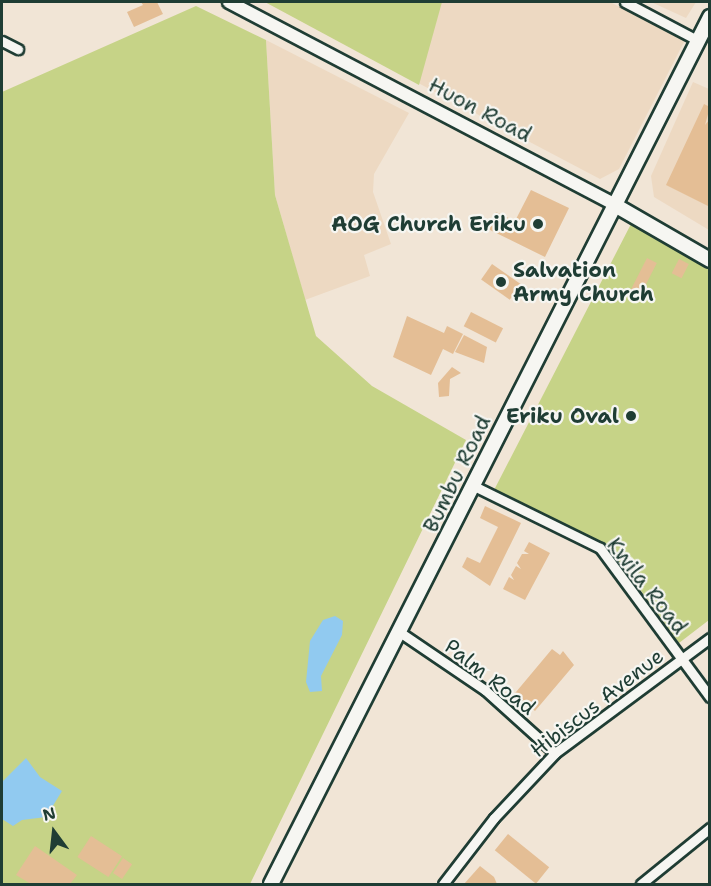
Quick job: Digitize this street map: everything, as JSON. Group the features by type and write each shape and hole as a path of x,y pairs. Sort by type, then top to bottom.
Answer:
{"main road":[{"name":"Bumbu Road","path":"271,885 401,633 613,204 710,16"},
{"name":"Huon Road","path":"613,204 710,260"}],"street":[{"name":"Huon Road","path":"229,2 613,204"},
{"path":"625,2 698,40"},
{"path":"2,41 18,50"},
{"name":"Kwila Road","path":"474,486 600,549 710,698"},
{"name":"Palm Road","path":"401,633 484,690 555,753"},
{"name":"Hibiscus Avenue","path":"443,885 494,818 555,753 710,638"},
{"path":"640,885 710,828"}],"shaded area":[{"path":"265,2 610,2 685,40 619,169 600,179"},
{"path":"651,2 696,2 686,18"},
{"path":"266,40 409,113 374,174 373,192 391,244 364,255 370,276 305,300 275,195"},
{"path":"693,82 709,89 709,230 654,197 651,176"}],"green space":[{"path":"265,2 442,2 419,85"},
{"path":"196,6 266,40 275,195 316,336 372,386 466,440 250,884 2,884 2,92"},
{"path":"631,224 709,269 709,620 679,643 621,563 492,494"}],"water":[{"path":"335,616 343,621 342,635 321,676 322,691 310,692 306,682 310,641 323,620"},
{"path":"26,758 40,777 62,791 46,817 22,820 13,826 2,819 2,782"}],"building":[{"path":"141,2 157,2 163,14 134,27 127,12 143,5"},
{"path":"704,104 710,107 705,125 710,119 710,207 666,185"},
{"name":"AOG Church Eriku","path":"531,190 569,208 545,257 488,229 496,212 515,221"},
{"path":"647,258 657,263 637,302 627,297"},
{"path":"679,259 689,264 682,278 672,273"},
{"name":"Salvation Army Church","path":"492,264 521,284 510,300 481,280"},
{"path":"471,312 503,328 496,343 464,326"},
{"path":"407,316 444,333 447,326 463,334 453,354 443,349 431,375 393,357"},
{"path":"464,335 487,347 484,363 455,352"},
{"path":"452,367 461,373 450,379 449,396 439,397 438,383"},
{"path":"485,506 521,523 490,586 462,567 467,557 480,563 498,527 480,518"},
{"path":"529,542 550,553 525,600 503,589 509,577 514,580 511,575 516,566 521,569 517,563 522,554 529,554 524,551"},
{"path":"552,649 560,655 563,651 574,665 535,711 525,702 521,707 511,698"},
{"path":"508,834 549,867 536,884 495,850"},
{"path":"91,836 122,856 108,877 77,857"},
{"path":"35,846 77,875 70,884 31,884 16,875"},
{"path":"123,858 132,864 122,879 113,873"},
{"path":"480,866 494,877 497,884 464,884"}],"place":[{"name":"AOG Church Eriku","path":"538,224"},
{"name":"Salvation Army Church","path":"501,282"},
{"name":"Eriku Oval","path":"631,416"}]}
